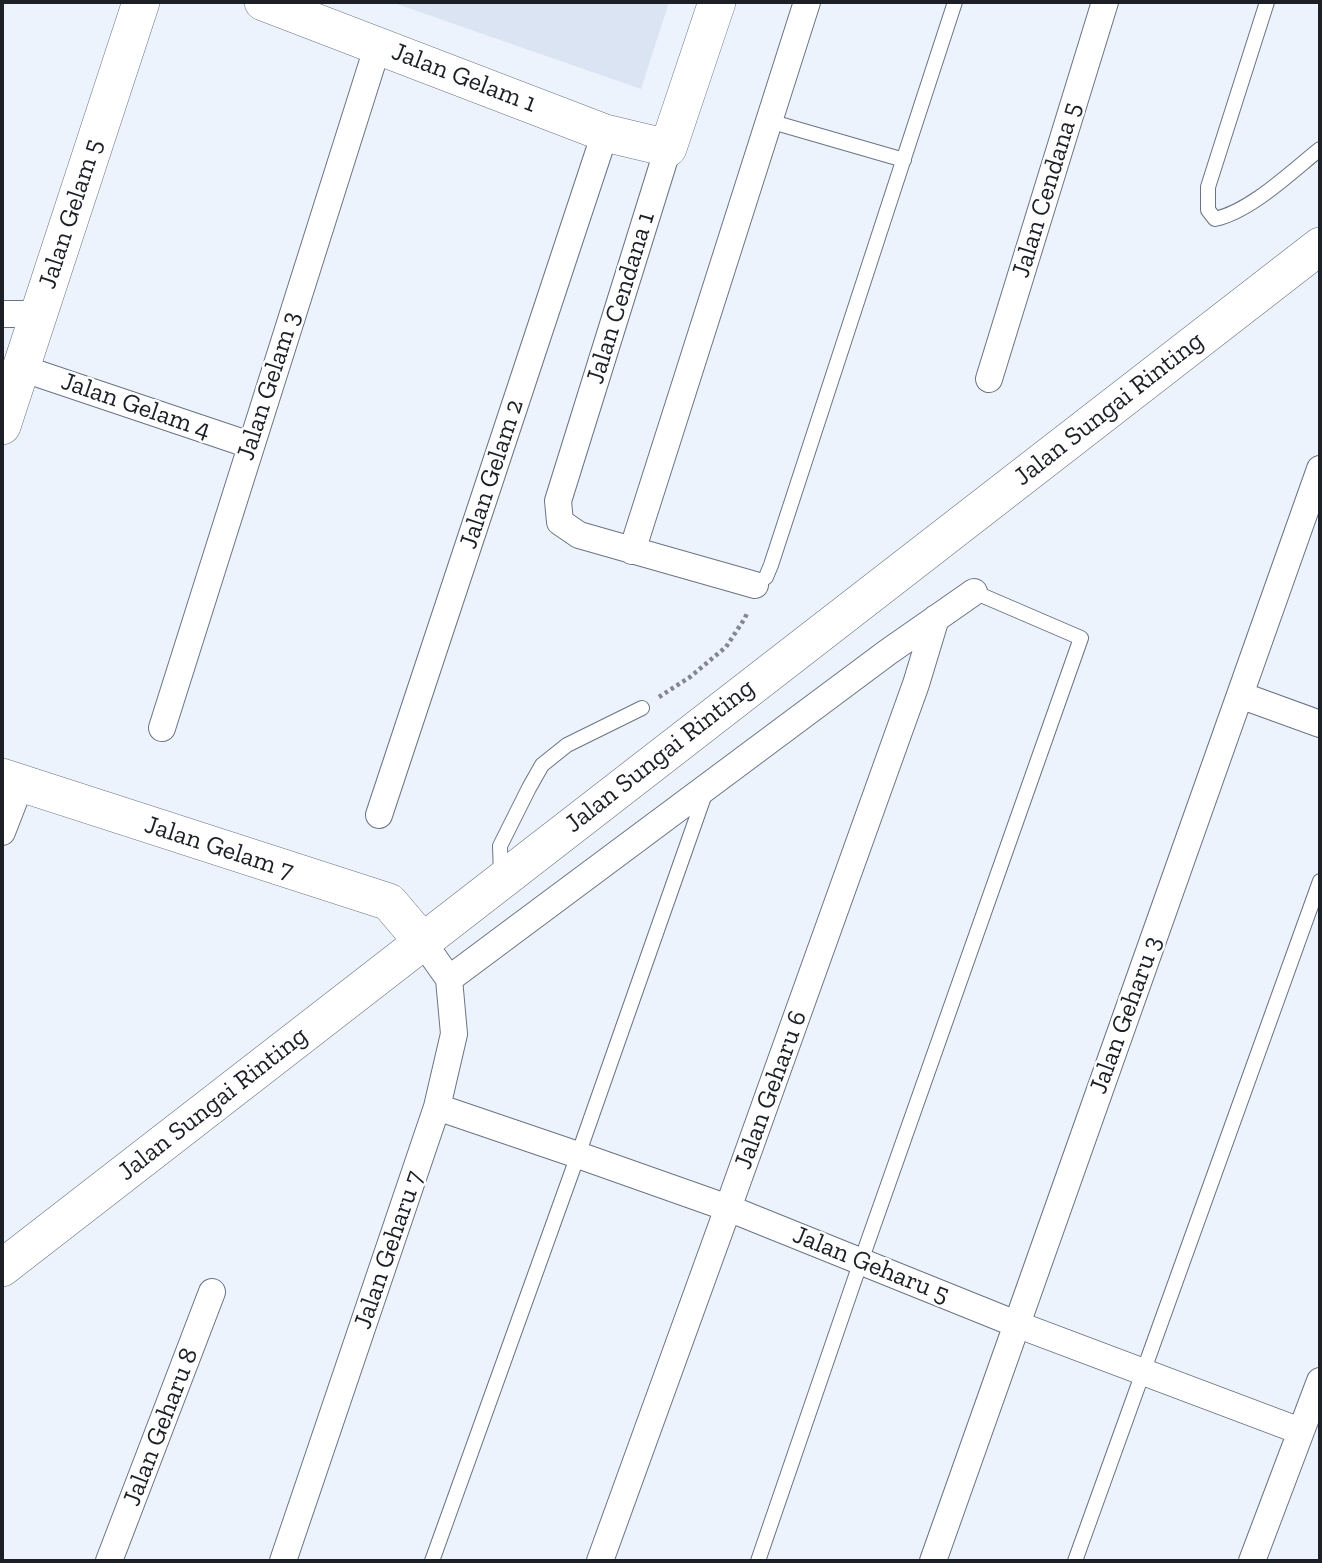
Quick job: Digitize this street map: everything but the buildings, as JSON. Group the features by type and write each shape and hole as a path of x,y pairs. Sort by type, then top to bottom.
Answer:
{"street":[{"name":"Jalan Gelam 5","path":"2,426 141,2"},
{"name":"Jalan Gelam 1","path":"263,2 605,133 668,148"},
{"name":"Jalan Cendana 1","path":"717,2 668,148 558,501 560,522 579,536 755,585"},
{"path":"632,551 807,2"},
{"name":"Jalan Cendana 5","path":"989,379 1105,2"},
{"name":"Jalan Gelam 3","path":"162,729 378,45"},
{"name":"Jalan Gelam 2","path":"379,815 605,133"},
{"name":"Jalan Sungai Rinting","path":"2,1268 1320,246"},
{"path":"2,314 39,314"},
{"name":"Jalan Gelam 4","path":"21,368 250,445"},
{"name":"Jalan Geharu 3","path":"933,1561 1320,469"},
{"path":"422,941 449,979 974,592"},
{"name":"Jalan Geharu 6","path":"600,1561 916,684 936,618"},
{"path":"1240,695 1320,724"},
{"path":"2,832 12,780"},
{"name":"Jalan Gelam 7","path":"12,780 388,902 422,941"},
{"name":"Jalan Geharu 7","path":"283,1561 438,1107 454,1034 449,979"},
{"name":"Jalan Geharu 5","path":"438,1107 729,1208 1016,1324 1300,1432"},
{"name":"Jalan Geharu 8","path":"109,1561 212,1292"},
{"path":"1252,1561 1320,1381"}],"lane":[{"path":"755,585 766,578 771,565 955,2"},
{"path":"1267,2 1208,187 1208,210 1215,219 1230,215 1265,192 1320,149"},
{"path":"769,121 904,160"},
{"path":"758,1561 1081,638 974,592"},
{"path":"501,879 500,846 542,765 567,745 642,708"},
{"path":"432,1561 707,787"},
{"path":"1075,1561 1320,881"}],"path":[{"path":"642,708 690,677 726,647 746,618 755,585"}],"shaded area":[{"path":"391,2 669,2 641,89"}]}
